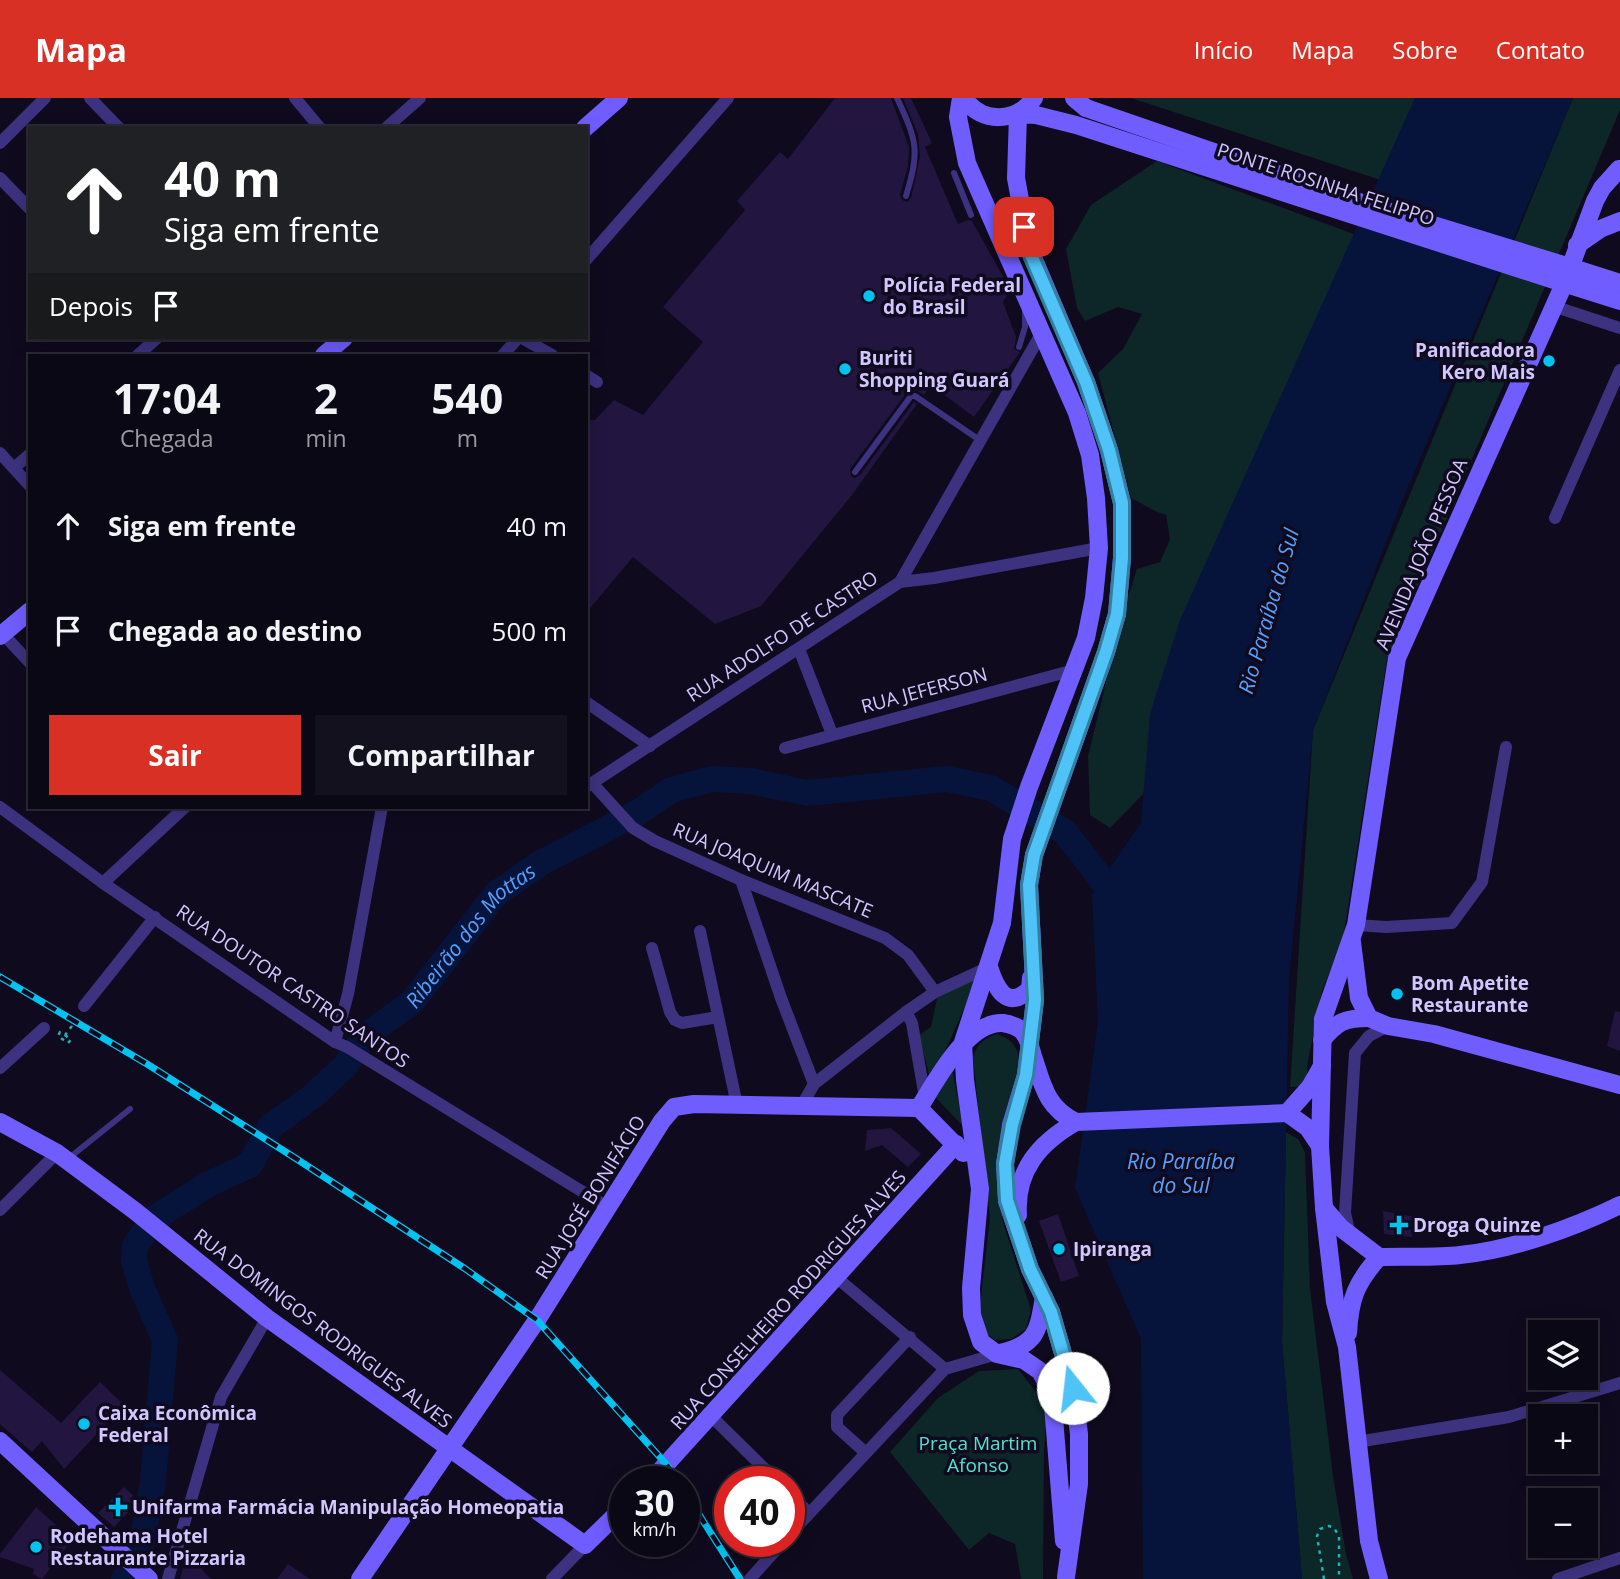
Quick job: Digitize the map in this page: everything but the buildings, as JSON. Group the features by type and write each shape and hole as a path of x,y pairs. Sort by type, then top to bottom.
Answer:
{"street":[{"path":"0,143 45,98"},
{"path":"90,98 117,126"},
{"path":"295,98 318,126"},
{"path":"388,126 420,98"},
{"path":"587,126 619,98"},
{"path":"588,258 728,98"},
{"path":"922,1103 963,1042 989,967 1002,923 1012,839 1086,638 1094,598 1099,548 1090,454 1077,413 967,163 958,117 963,98"},
{"name":"PONTE ROSINHA FELIPPO","path":"963,98 979,113 991,117 1036,115 1076,125 1567,275"},
{"path":"1034,98 1029,106 1017,114 1016,178 1028,248 1086,382 1109,450 1122,503 1122,558 1117,614 1034,855 1029,885 1035,1000 1026,1075 1012,1125 1005,1164 1007,1200 1030,1269 1051,1312 1073,1388 1079,1434 1079,1484 1066,1578"},
{"name":"PONTE ROSINHA FELIPPO","path":"1080,103 1567,275"},
{"path":"1620,164 1620,171"},
{"name":"AVENIDA JOÃO PESSOA","path":"1346,1347 1335,1302 1324,1208 1320,1146 1323,1019 1354,931 1397,658 1564,284 1577,245 1602,188 1620,171"},
{"path":"0,178 28,207"},
{"path":"1577,245 1600,229 1620,221"},
{"path":"1567,275 1620,283"},
{"path":"1567,275 1620,301"},
{"path":"1553,306 1620,328"},
{"path":"900,582 1041,334"},
{"path":"139,354 155,340"},
{"path":"325,354 342,340"},
{"path":"504,354 518,340"},
{"path":"524,340 550,354"},
{"path":"1555,518 1620,370"},
{"path":"0,453 28,484"},
{"path":"14,468 28,456"},
{"name":"RUA ADOLFO DE CASTRO","path":"590,785 900,582 1099,548"},
{"path":"28,613 2,635 28,661"},
{"path":"799,649 832,734"},
{"name":"RUA JEFERSON","path":"785,748 1074,670"},
{"path":"588,703 650,746"},
{"path":"1354,931 1452,923 1482,882 1506,747"},
{"name":"RUA JOAQUIM MASCATE","path":"590,785 633,828 655,841 741,880 885,938 908,956 935,992"},
{"name":"RUA DOUTOR CASTRO SANTOS","path":"0,807 103,883 341,1044 609,1208"},
{"path":"163,809 171,818"},
{"path":"103,883 182,809"},
{"path":"341,1044 382,809"},
{"path":"741,880 814,1084"},
{"path":"82,1011 155,917"},
{"path":"700,931 737,1105"},
{"name":"AVENIDA JOÃO PESSOA","path":"1354,931 1359,998 1369,1018"},
{"path":"652,948 670,1012 675,1020 682,1023 718,1017"},
{"path":"989,967 998,990 1013,998 1031,989 1033,954"},
{"path":"802,1105 814,1084 906,1012 935,992 989,967"},
{"path":"906,1012 912,1023 922,1103 978,1174"},
{"path":"1322,1040 1335,1024 1353,1018 1369,1018 1388,1026 1434,1034 1620,1085"},
{"path":"963,1042 984,1026 996,1023 1010,1024 1023,1031 1047,1096 1059,1113 1078,1121 1284,1114 1308,1128 1320,1146"},
{"path":"1350,1236 1345,1213 1352,1069 1355,1053 1369,1036 1388,1026"},
{"path":"0,1068 44,1028"},
{"path":"963,1042 965,1080 980,1189 971,1288 972,1315 981,1342 997,1354 1024,1360 1040,1371 1052,1393 1066,1578"},
{"path":"1284,1114 1310,1087 1323,1063"},
{"name":"RUA JOSÉ BONIFÁCIO","path":"360,1579 537,1320 662,1121 674,1107 694,1104 922,1103"},
{"path":"1020,1241 1017,1199 1025,1169 1038,1149 1057,1133 1078,1121"},
{"name":"RUA DOMINGOS RODRIGUES ALVES","path":"0,1122 62,1157 135,1211 267,1318 585,1545"},
{"name":"RUA CONSELHEIRO RODRIGUES ALVES","path":"664,1466 956,1144"},
{"path":"0,1210 62,1157"},
{"path":"1324,1208 1350,1236 1379,1257 1461,1255 1524,1241 1620,1205"},
{"path":"1379,1257 1362,1276 1353,1293 1346,1347 1369,1541 1379,1579"},
{"path":"836,1278 910,1337 945,1369"},
{"path":"805,1517 945,1369 1016,1349 1031,1340 1040,1321 1044,1297"},
{"path":"168,1579 221,1397 267,1318"},
{"path":"866,1453 837,1427 837,1415 910,1337"},
{"path":"1357,1443 1509,1417 1620,1383"},
{"path":"710,1415 762,1466"},
{"path":"0,1441 149,1579"},
{"path":"805,1509 809,1513"},
{"path":"552,1579 609,1522"},
{"path":"750,1579 770,1557"},
{"path":"1558,1579 1620,1558"}],"lane":[{"path":"897,98 914,134 916,148 916,166 906,196"},
{"path":"954,173 971,215"},
{"path":"1004,244 1002,250 1026,314 1019,348"},
{"path":"855,472 911,396 915,396 981,441"},
{"path":"62,1157 130,1109"}],"path":[{"path":"65,1035 82,1011"},
{"path":"1324,1579 1317,1536 1320,1529 1329,1526 1334,1528 1339,1536 1339,1579"}],"green space":[{"path":"1131,98 1426,98 1399,186"},
{"path":"1573,98 1620,98 1620,110 1387,659 1343,939 1322,991 1308,1061 1306,1086 1290,1087 1313,730"},
{"path":"1157,161 1367,239 1152,785 1110,828 1090,815 1088,756 1122,616 1137,569 1160,562 1170,539 1166,515 1131,498 1098,373 1123,349 1142,314 1118,307 1085,321 1077,308 1066,249 1091,205"},
{"path":"978,978 931,1082 919,1035 931,1027 938,994"},
{"path":"997,1034 1015,1046 1021,1067 996,1175 1003,1222 1031,1310 1026,1329 1011,1339 995,1340 984,1332 979,1314 990,1218 973,1057 982,1042"},
{"path":"952,1068 963,1126 934,1096"},
{"path":"1286,1132 1298,1139 1305,1152 1310,1289 1333,1476 1346,1554 1353,1579 1302,1579 1282,1341"},
{"name":"Praça Martim Afonso","path":"1018,1369 1047,1406 1043,1579 1021,1579 1015,1544 989,1533 969,1550 890,1452 938,1398 979,1371"}],"water":[{"name":"Rio Paraíba do Sul","path":"1415,98 1573,98 1403,499 1313,730 1289,980 1282,1341 1302,1579 1143,1579 1141,1339 1075,1188 1098,1022 1092,894 1141,823 1150,714 1180,620"}],"waterway":[{"name":"Ribeirão dos Mottas","path":"124,1579 140,1554 153,1482 165,1340 142,1288 134,1261 135,1246 153,1219 207,1185 250,1165 270,1127 313,1096 345,1066 364,1037 412,1002 496,894 539,864 639,812 671,790 712,779 750,781 808,793 947,779 991,788 1065,832 1106,885 1133,896"}],"railway":[{"path":"0,977 147,1064 292,1156 464,1268 537,1320 668,1466"},
{"path":"700,1516 740,1579"}],"place":[{"name":"Polícia Federal do Brasil","path":"869,296"},
{"name":"Panificadora Kero Mais","path":"1549,361"},
{"name":"Buriti Shopping Guará","path":"845,369"},
{"name":"Bom Apetite Restaurante","path":"1397,994"},
{"name":"Droga Quinze","path":"1399,1225"},
{"name":"Ipiranga","path":"1059,1249"},
{"name":"Caixa Econômica Federal","path":"84,1424"},
{"name":"Unifarma Farmácia Manipulação Homeopatia","path":"118,1507"},
{"name":"Rodehama Hotel Restaurante Pizzaria","path":"36,1547"}],"route":[{"path":"1024,227 1028,248 1086,382 1109,450 1122,503 1122,558 1117,614 1034,855 1029,885 1035,1000 1026,1075 1012,1125 1005,1164 1007,1200 1030,1269 1051,1312 1073,1388"}]}
